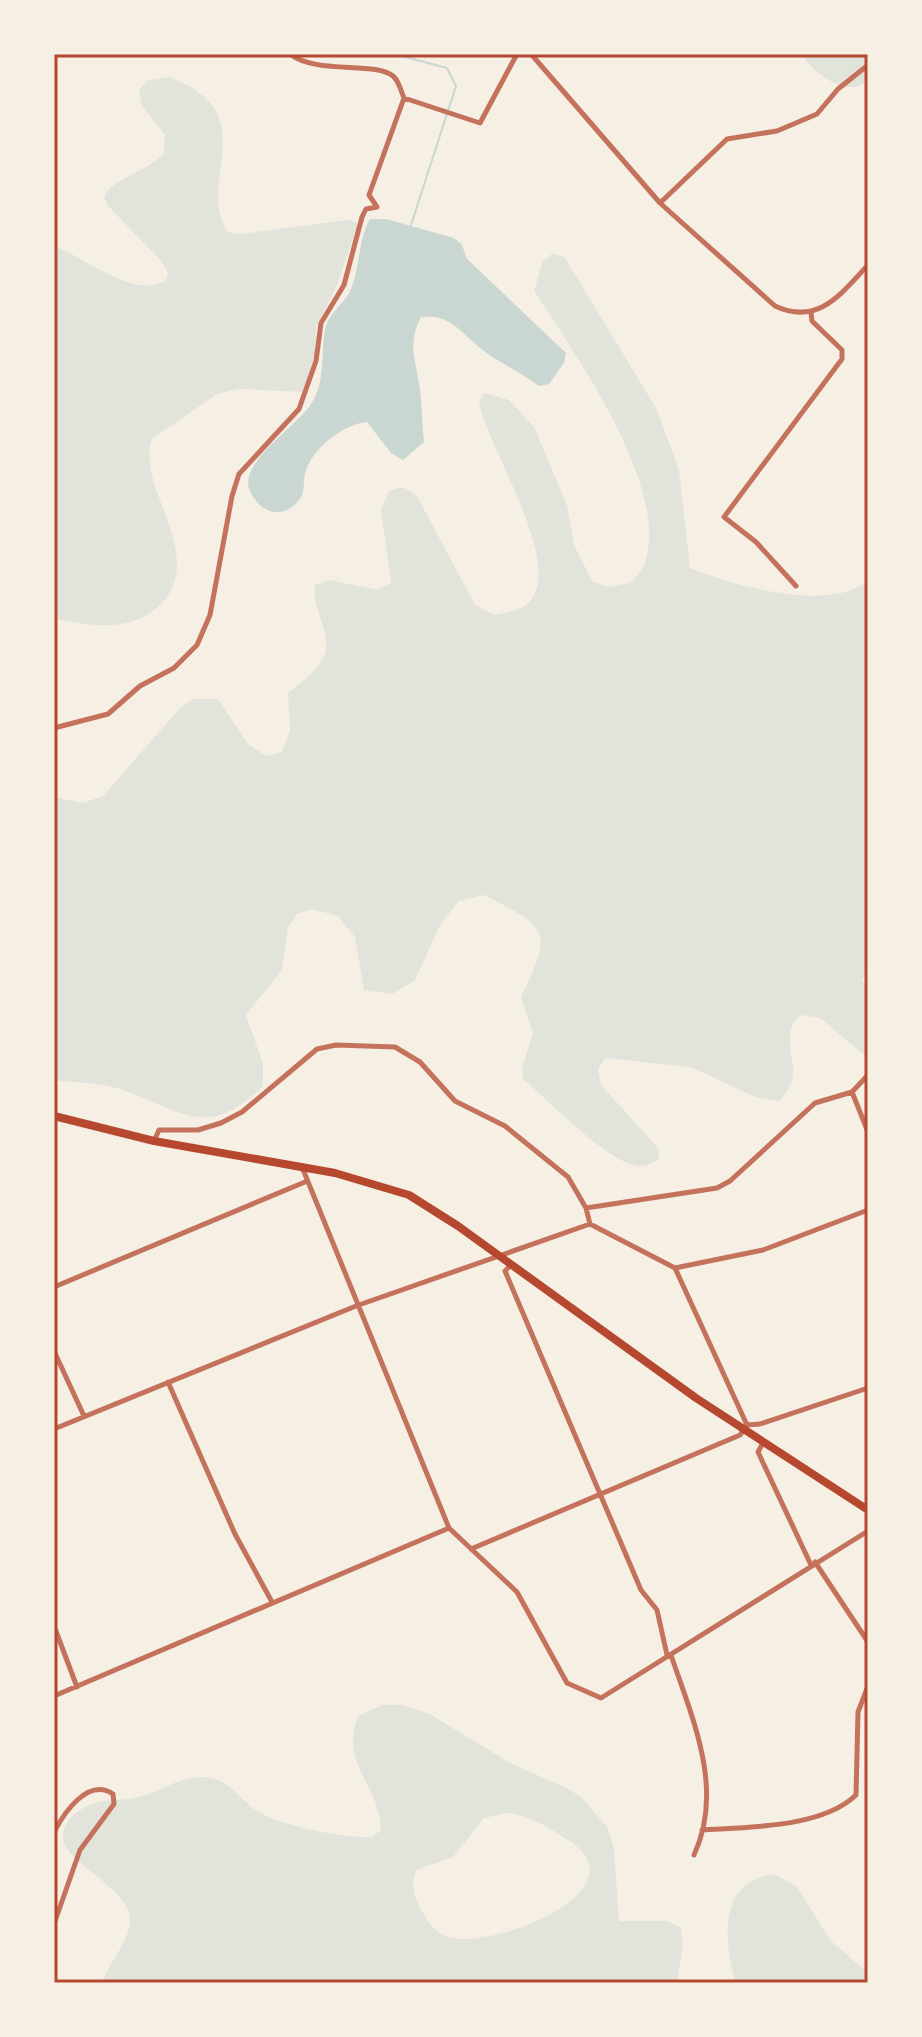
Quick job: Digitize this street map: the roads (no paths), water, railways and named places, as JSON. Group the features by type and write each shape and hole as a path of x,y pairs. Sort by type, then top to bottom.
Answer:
{"main road":[{"path":"54,1116 154,1141 370,1182 409,1195 746,1427 763,1443 868,1510"}],"street":[{"path":"54,728 108,714 140,686 174,668 197,645 210,615 232,496 239,474 270,437 285,425 306,397 321,323 344,285 362,217 366,209 377,207 369,195 404,98 393,75 380,70 311,64 290,54"},
{"path":"404,98 480,123 517,54"},
{"path":"531,54 660,203 775,306 791,313 811,313 834,301 868,265"},
{"path":"660,203 727,139 777,131 817,114 838,89 868,65"},
{"path":"796,586 756,542 724,517 842,359 842,350 812,321 811,313"},
{"path":"154,1141 159,1130 198,1130 242,1112 317,1049 336,1045 395,1047 420,1062 455,1101 505,1126 568,1177 586,1208 590,1224"},
{"path":"586,1208 717,1188 730,1181 815,1103 852,1092 868,1075"},
{"path":"852,1092 868,1131"},
{"path":"302,1167 305,1182 449,1528 517,1592 567,1683 601,1698 868,1531"},
{"path":"54,1287 305,1182"},
{"path":"675,1268 763,1250 868,1210"},
{"path":"54,1429 356,1306 590,1224 675,1268 746,1427"},
{"path":"511,1264 505,1271 641,1590 657,1610 669,1655 704,1750 702,1830 694,1855"},
{"path":"54,1351 84,1416"},
{"path":"168,1382 235,1534 272,1602"},
{"path":"471,1549 740,1435 746,1427 868,1388"},
{"path":"763,1443 758,1452 813,1564 868,1642"},
{"path":"54,1696 449,1528"},
{"path":"54,1626 77,1687"},
{"path":"702,1830 784,1824 847,1804 856,1795 858,1712 868,1686"},
{"path":"54,1832 64,1812 80,1797 98,1790 113,1794 114,1804 87,1839 73,1865 54,1924"}],"waterway":[{"path":"394,54 447,68 456,86 411,225"}]}
